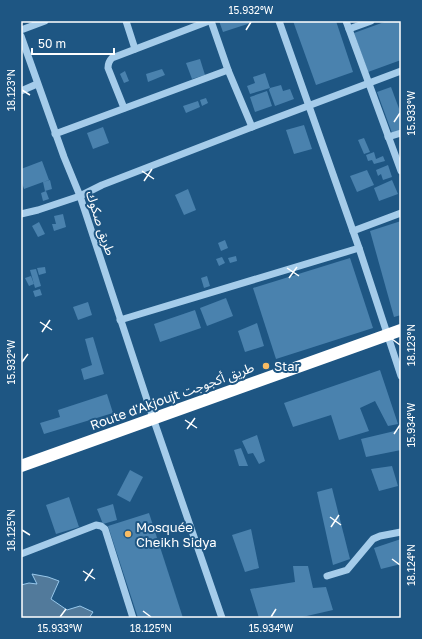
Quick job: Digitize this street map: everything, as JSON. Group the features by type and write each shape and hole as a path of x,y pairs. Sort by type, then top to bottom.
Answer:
{"highway":[{"name":"Route d'Akjoujt طريق أكجوجت","path":"21,466 401,330"}],"street":[{"path":"21,30 45,21"},
{"path":"126,21 135,49"},
{"path":"124,108 108,68 108,64 112,58 210,21 228,70 252,127"},
{"path":"280,21 359,248 401,376"},
{"path":"346,21 401,171"},
{"path":"349,29 371,21"},
{"name":"طريق صكوك","path":"21,36 55,134 80,196 120,320 222,618"},
{"path":"55,134 228,70"},
{"path":"21,214 80,196 102,185 401,71"},
{"path":"21,91 37,84"},
{"path":"388,137 401,132"},
{"path":"353,231 401,213"},
{"path":"120,320 359,248"},
{"path":"21,554 96,525 101,526 105,529 133,618"},
{"path":"327,576 347,570 373,538 401,532"}],"water":[{"path":"32,574 59,581 51,599 67,610 80,606 93,612 89,618 21,618 21,585 29,583 37,584"}],"building":[{"path":"219,21 257,21 223,32"},
{"path":"293,21 336,21 353,72 316,85"},
{"path":"387,21 401,21 401,60 368,72 354,33"},
{"path":"200,59 205,75 192,79 186,63"},
{"path":"162,69 165,75 148,82 146,74"},
{"path":"125,71 129,81 124,83 120,74"},
{"path":"265,73 270,88 250,94 247,86 255,83 253,77"},
{"path":"281,85 283,91 290,89 294,99 275,106 269,90 270,88"},
{"path":"391,87 401,114 401,130 392,133 377,92"},
{"path":"267,91 272,106 255,112 250,97"},
{"path":"206,98 208,103 202,106 200,100"},
{"path":"198,101 200,107 186,113 183,106"},
{"path":"304,125 312,149 294,154 286,130"},
{"path":"103,127 109,143 93,149 87,133"},
{"path":"364,138 370,152 364,154 358,140"},
{"path":"374,152 376,159 383,156 385,161 374,164 372,160 368,161 366,155"},
{"path":"42,161 49,180 24,189 21,180 21,169"},
{"path":"388,165 392,177 383,180 381,174 378,176 376,170"},
{"path":"367,170 374,185 357,192 350,176"},
{"path":"50,180 52,189 45,191 43,182"},
{"path":"392,180 398,194 379,201 374,188"},
{"path":"188,189 196,210 184,215 175,195"},
{"path":"46,191 49,199 43,201 41,193"},
{"path":"63,214 66,227 54,231 52,224 56,224 54,216"},
{"path":"401,221 401,315 394,317 370,231"},
{"path":"39,222 45,234 38,237 32,226"},
{"path":"225,240 228,248 221,251 218,243"},
{"path":"236,256 237,261 230,263 228,258"},
{"path":"222,257 225,263 219,266 216,259"},
{"path":"350,258 373,328 276,359 253,288"},
{"path":"45,267 46,273 39,275 37,268"},
{"path":"36,269 41,286 35,288 30,270"},
{"path":"31,276 34,284 29,286 25,278"},
{"path":"207,276 210,286 204,288 201,278"},
{"path":"40,289 42,295 35,297 33,291"},
{"path":"226,298 233,316 207,326 200,308"},
{"path":"88,302 92,315 78,320 73,307"},
{"path":"195,310 201,328 160,342 154,324"},
{"path":"257,323 264,346 245,352 238,331"},
{"path":"93,337 104,374 84,380 81,369 92,365 85,339"},
{"path":"380,370 398,424 388,426 375,401 360,408 369,431 339,440 331,415 293,427 284,403"},
{"path":"107,394 113,413 44,434 40,423 60,417 58,410"},
{"path":"399,430 401,437 401,450 366,457 361,439"},
{"path":"257,435 265,461 259,464 253,453 248,454 242,441"},
{"path":"241,448 248,466 239,466 234,450"},
{"path":"392,466 398,486 379,491 371,469"},
{"path":"130,470 143,477 130,502 117,495"},
{"path":"332,488 350,559 333,565 317,492"},
{"path":"69,497 79,527 56,534 46,505"},
{"path":"113,504 117,520 103,524 97,509"},
{"path":"149,513 183,618 138,618 108,526"},
{"path":"251,529 259,568 245,572 232,535"},
{"path":"401,539 401,564 381,569 374,548"},
{"path":"293,566 308,566 313,588 326,587 333,610 298,618 259,618 250,589 295,582"}],"place":[{"name":"Star","path":"266,366"},
{"name":"Mosquée Cheikh Sidya","path":"128,534"}]}
